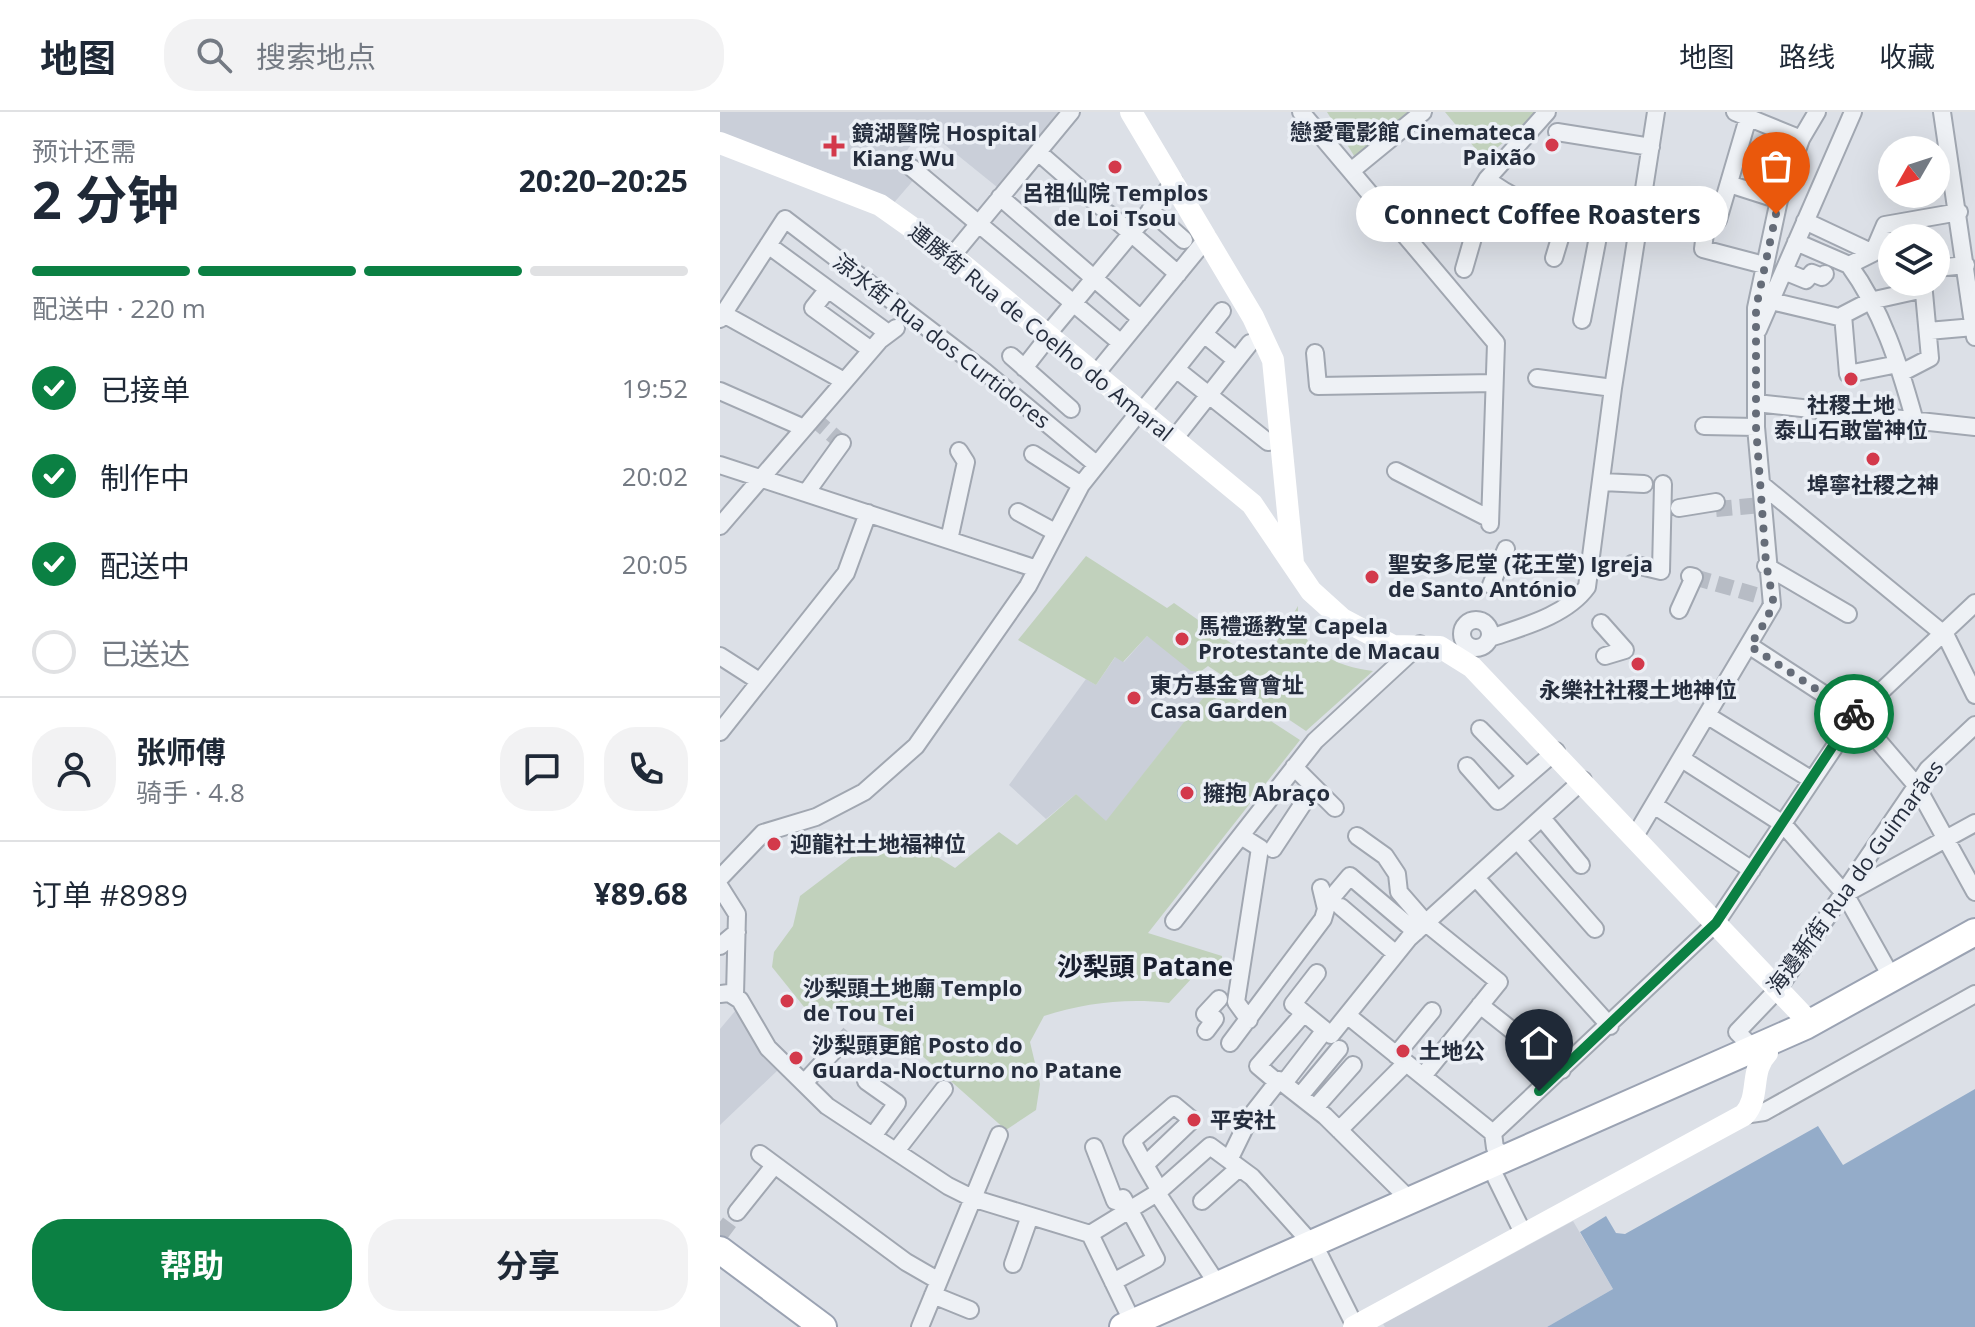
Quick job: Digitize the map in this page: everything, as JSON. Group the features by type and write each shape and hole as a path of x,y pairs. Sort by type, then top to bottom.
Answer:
{"main road":[{"path":"1138,1326 1218,1285 1316,1250 1410,1200 1497,1167 1751,1058 1975,932"},
{"path":"1138,1326 1316,1250 1717,1065 1751,1058"},
{"path":"720,1250 823,1327"},
{"path":"720,1270 797,1327"}],"street":[{"path":"952,256 1071,112"},
{"path":"1131,112 1253,317 1273,360 1293,564"},
{"path":"1301,112 1496,343 1490,522 1396,471"},
{"path":"1395,112 1406,126"},
{"path":"1351,171 1423,112"},
{"path":"1464,269 1479,217 1473,216 1478,194 1487,179 1547,112"},
{"path":"1174,921 1315,741 1426,645 1461,636 1467,645 1477,649 1490,638 1535,623 1584,592 1589,581 1613,388 1656,112"},
{"path":"1635,836 1768,617 1773,600 1766,566 1756,427 1756,308 1777,207 1801,139 1817,112"},
{"path":"1756,335 1853,112"},
{"path":"1928,331 1974,329 1966,265 1964,213 1942,112"},
{"path":"1718,220 1729,184 1742,114 1801,139"},
{"path":"1557,132 1651,147"},
{"name":"連勝街 Rua de Coelho do Amaral","path":"720,143 880,205 952,256 1252,504 1311,591 1361,632 1393,646 1426,645"},
{"path":"1038,152 1178,274"},
{"path":"912,168 1121,343"},
{"path":"1487,179 1520,200 1567,215 1638,227"},
{"path":"1071,409 1017,362 1048,335 1174,182"},
{"path":"1729,184 1873,253"},
{"path":"1000,197 1141,319"},
{"path":"1150,210 1184,240"},
{"path":"1849,265 1873,253 1885,225 1964,213"},
{"path":"1554,258 1567,215"},
{"name":"涼水街 Rua dos Curtidores","path":"768,245 785,219 984,371 1097,465"},
{"path":"1582,320 1601,221"},
{"path":"1705,233 1703,249 1764,265"},
{"path":"791,261 809,237"},
{"path":"1095,375 1207,238"},
{"path":"1796,242 1849,265 1879,312 1914,418"},
{"path":"720,526 871,350 892,331 768,245 721,315 844,381"},
{"path":"1950,267 1966,265"},
{"path":"841,270 813,308 871,350"},
{"path":"1784,271 1806,280 1812,273 1822,277 1825,274"},
{"path":"1771,301 1843,316 1870,301 1888,296"},
{"path":"1843,316 1848,374 1900,368 1930,358 1925,296"},
{"path":"720,878 763,833 816,817 864,792 916,746 946,708 1037,569 1081,485 1222,311"},
{"path":"1204,334 1236,360"},
{"path":"1174,439 1250,343"},
{"path":"1315,353 1318,386 1494,383"},
{"path":"1176,369 1268,442"},
{"path":"1537,378 1613,388"},
{"path":"720,391 804,428"},
{"path":"1756,403 1975,427"},
{"path":"1704,426 1756,427"},
{"path":"806,493 842,443"},
{"path":"949,540 966,462 959,451"},
{"path":"1033,454 1081,485"},
{"path":"720,465 1037,569"},
{"path":"1602,482 1644,484"},
{"path":"1632,564 1661,571 1663,484"},
{"path":"1761,484 1942,633 1975,695"},
{"path":"1252,504 1269,503 1287,494"},
{"path":"1679,508 1716,502"},
{"path":"1018,512 1055,532"},
{"path":"720,732 846,573 868,513"},
{"path":"1491,585 1506,549"},
{"path":"1766,566 1848,614"},
{"path":"1679,610 1694,577 1690,576"},
{"path":"1493,1133 1716,923 1856,715 1975,603"},
{"path":"1601,623 1625,650 1605,656"},
{"path":"1426,645 1492,676 1556,751 1808,1025"},
{"path":"1750,646 1856,715 1916,785 1975,892"},
{"path":"720,656 759,681"},
{"path":"720,701 735,711"},
{"path":"1708,716 1812,780"},
{"name":"海邊新街 Rua do Guimarães","path":"1751,1058 1778,989 1916,785 1928,769 1975,725"},
{"path":"1480,729 1526,776"},
{"path":"1467,766 1498,801 1556,751"},
{"path":"1682,759 1783,824 1845,894 1892,978"},
{"path":"1294,767 1335,808"},
{"path":"1300,1096 1347,1015 1396,954 1583,780"},
{"path":"1206,1031 1215,1019 1205,1014 1228,1001 1266,848 1294,817 1314,787"},
{"path":"1654,805 1752,870"},
{"path":"1542,818 1581,865"},
{"path":"1845,894 1975,823"},
{"path":"1241,836 1266,848"},
{"path":"1357,836 1385,856 1397,874 1399,892 1421,928"},
{"path":"1518,841 1595,929"},
{"path":"1230,1043 1323,919 1328,900 1350,876 1499,982 1423,1076"},
{"path":"1477,879 1610,1026"},
{"path":"720,887 737,911 728,994 768,1048 827,1106 972,1198 1090,1234 1138,1326"},
{"path":"1328,900 1396,954"},
{"path":"720,946 737,932"},
{"path":"1317,973 1293,1004 1332,1038"},
{"path":"1090,1234 1158,1192 1210,1146 1234,1164 1316,1250 1354,1327 1744,1115 1764,1112 1975,994"},
{"path":"1228,1001 1249,1020"},
{"path":"1480,1005 1562,1070"},
{"path":"1339,1130 1401,1059 1432,1011"},
{"path":"1304,1013 1258,1066 1315,1108 1410,1200"},
{"path":"1347,1015 1493,1133 1497,1167 1524,1235"},
{"path":"1202,1201 1234,1164 1250,1117 1280,1082 1332,1038"},
{"path":"804,1083 839,1045"},
{"path":"1744,1115 1753,1104 1751,1058"},
{"path":"1315,1108 1353,1065"},
{"path":"866,1081 897,1103 873,1136"},
{"path":"896,1151 944,1089"},
{"path":"920,1327 999,1135"},
{"path":"1094,1147 1115,1201 1123,1198 1156,1259 1113,1282"},
{"path":"760,1154 773,1167 970,1310"},
{"path":"1145,1165 1158,1192 1218,1285"},
{"path":"737,1212 773,1167"},
{"path":"1013,1264 1030,1216"}],"shaded area":[{"name":"鏡湖醫院 Hospital Kiang Wu","path":"720,112 1058,112 997,187 924,128 898,162 917,176 892,205 859,185 720,132"},
{"path":"1147,636 1214,684 1106,822 1076,794 1046,819 1009,785 1086,679 1096,685 1116,656 1124,662"},
{"path":"736,1010 778,1070 720,1125 720,1029"},
{"path":"1573,1221 1613,1289 1547,1327 1385,1327 1383,1324"}],"green space":[{"path":"1327,112 1417,112 1356,159"},
{"path":"1445,112 1539,112 1484,159"},
{"path":"1086,556 1167,608 1174,603 1238,648 1221,652 1210,664 1222,654 1273,648 1298,606 1299,621 1311,645 1332,660 1373,671 1306,731 1208,666 1200,672 1191,671 1147,636 1123,662 1115,657 1096,685 1018,640"},
{"path":"1214,684 1300,740 1148,933 1222,956 1222,961 1203,966 1169,1003 1106,1003 1044,1016 1030,1042 1040,1084 1036,1110 1006,1130 893,1030 834,1007 817,1023 772,967 774,952 793,926 800,896 883,833 893,842 902,835 955,868 999,832 1017,845 1076,794 1106,821"}],"water":[{"path":"1187,783 1194,786 1197,793 1194,800 1187,803 1180,800 1177,793 1180,786"},
{"path":"1975,1089 1975,1327 1547,1327 1613,1289 1580,1232 1606,1216 1616,1233 1625,1234 1818,1126 1843,1165"}],"tunnel":[{"path":"813,418 842,443"},
{"path":"1716,509 1762,505"},
{"path":"1694,577 1773,600"},
{"path":"839,1045 852,1030"},
{"path":"720,1235 737,1212"}],"way so far":[{"path":"1776,214 1756,308 1756,427 1766,563 1773,600 1768,617 1750,646 1854,714"}],"place":[{"name":"戀愛電影館 Cinemateca Paixão","path":"1552,145"},
{"name":"鏡湖醫院 Hospital Kiang Wu","path":"834,146"},
{"name":"呂祖仙院 Templos de Loi Tsou","path":"1115,167"},
{"name":"Connect Coffee Roasters","path":"1776,214"},
{"name":"社稷土地 泰山石敢當神位","path":"1851,379"},
{"name":"埠寧社稷之神","path":"1873,459"},
{"name":"聖安多尼堂 (花王堂) Igreja de Santo António","path":"1372,577"},
{"name":"馬禮遜教堂 Capela Protestante de Macau","path":"1182,639"},
{"name":"永樂社社稷土地神位","path":"1638,664"},
{"name":"東方基金會會址 Casa Garden","path":"1134,698"},
{"name":"擁抱 Abraço","path":"1187,793"},
{"name":"迎龍社土地福神位","path":"774,844"},
{"name":"沙梨頭土地廟 Templo de Tou Tei","path":"787,1001"},
{"name":"土地公","path":"1403,1051"},
{"name":"沙梨頭更館 Posto do Guarda-Nocturno no Patane","path":"796,1058"},
{"name":"平安社","path":"1194,1120"}],"district":[{"name":"沙梨頭 Patane","path":"1145,967"}],"route":[{"path":"1539,1091 1716,923 1854,714"}]}
